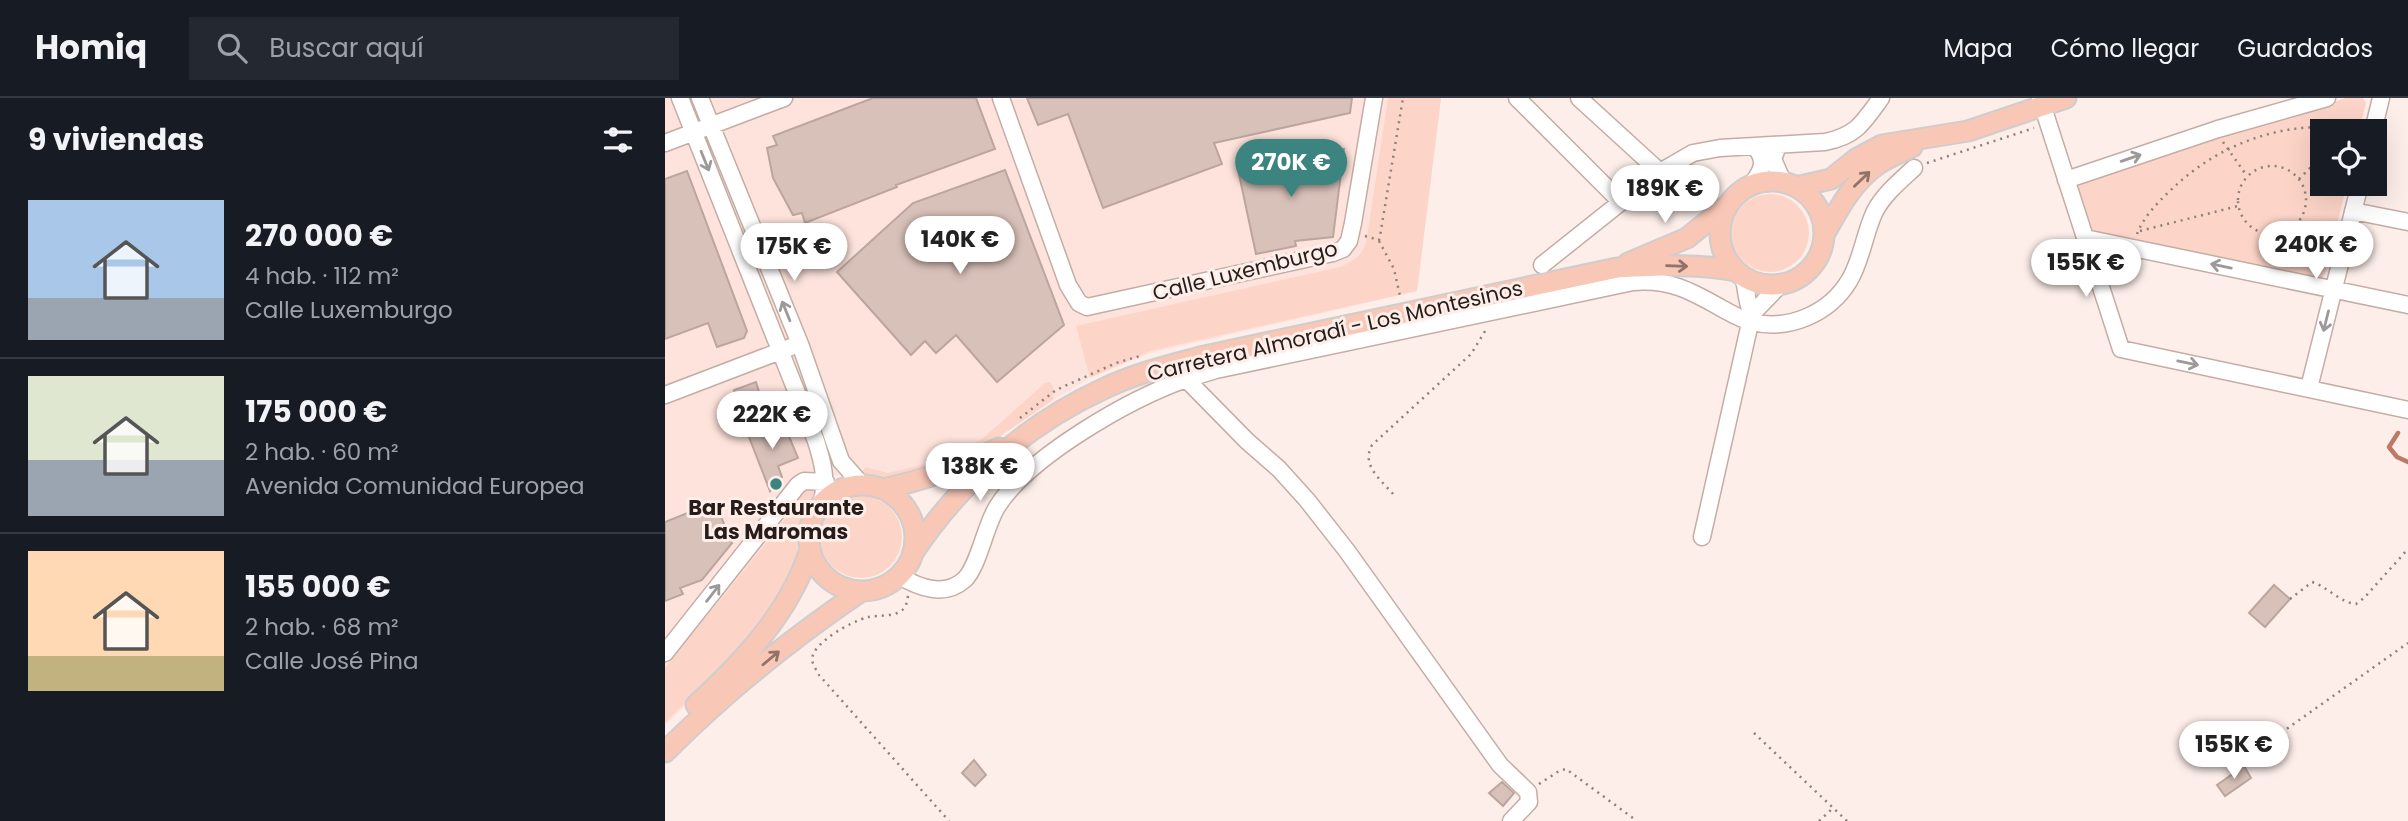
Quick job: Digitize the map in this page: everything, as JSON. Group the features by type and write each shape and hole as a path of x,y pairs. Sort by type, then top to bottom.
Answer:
{"main road":[{"path":"1790,184 1814,202 1823,223 1823,245 1815,263 1800,277 1781,284 1755,282 1740,273 1725,256 1720,239 1721,221 1728,205 1734,196 1751,185 1762,181 1790,184 1831,179 1856,159 1882,145 1968,131 2043,109 2066,98"},
{"path":"1824,235 1846,195 1864,175 1891,156 1925,140"},
{"name":"Carretera Almoradí - Los Montesinos","path":"1617,268 1687,238 1728,205"},
{"name":"Carretera Almoradí - Los Montesinos","path":"883,489 939,475 1018,430 1140,374 1211,354 1617,268 1660,265 1722,268 1740,273"},
{"name":"Carretera Almoradí - Los Montesinos","path":"913,552 930,528 1018,430"},
{"path":"667,748 770,626 788,597 805,564 807,548 810,524 824,492 862,485 883,489 903,505 914,527 913,552 905,579 881,588 860,592 833,583 814,563 807,548"},
{"path":"667,748 789,644 860,592"}],"street":[{"path":"680,98 821,457 824,492"},
{"path":"700,98 800,344 841,460 862,485"},
{"path":"665,143 784,98"},
{"name":"Calle Luxemburgo","path":"1001,98 1068,285 1079,303 1087,307 1097,307 1333,253 1343,248 1352,232 1374,98"},
{"path":"1517,98 1621,202"},
{"path":"1542,265 1660,172 1678,161 1706,149 1825,142 1847,136 1862,125 1881,98"},
{"path":"2066,180 2218,129 2327,98"},
{"path":"2376,119 2381,98"},
{"path":"1585,100 1660,172"},
{"path":"2043,109 2121,349 2408,410"},
{"path":"1779,145 1773,159 1790,184"},
{"path":"1751,185 1763,164 1763,159 1754,146"},
{"path":"905,579 927,588 948,589 965,579 973,567 995,510 1021,478 1074,436 1186,379 1216,370 1633,282 1650,281 1682,287 1751,318 1785,324 1807,318 1829,303 1849,282 1875,211 1891,190 1914,168"},
{"path":"2309,388 2330,289 2357,196"},
{"path":"2353,211 2408,222"},
{"path":"2085,238 2137,240 2330,289 2408,305"},
{"path":"1740,273 1747,289 1746,302 1751,318"},
{"path":"1702,537 1751,318 1781,284"},
{"path":"665,395 800,344"},
{"path":"1186,379 1247,441 1279,469 1307,500 1363,573 1500,765 1528,792 1529,802 1511,821"},
{"path":"667,648 798,485 804,481 824,492"}],"path":[{"path":"1403,98 1379,240 1394,269 1403,314"},
{"path":"1914,168 2043,109"},
{"path":"2137,240 2155,205 2180,181 2207,161 2229,149 2280,131 2310,127"},
{"path":"2218,129 2220,138 2247,176"},
{"path":"2274,166 2284,168 2299,179 2306,203 2298,222 2288,230 2273,234 2254,229 2247,223 2238,206 2239,190 2247,176 2257,169 2274,166"},
{"path":"2299,179 2310,168"},
{"path":"2137,240 2238,206"},
{"path":"2288,230 2330,289"},
{"path":"1352,232 1379,240"},
{"path":"1393,494 1368,463 1367,455 1372,445 1471,354 1495,311"},
{"path":"1018,430 1056,390 1116,363 1145,355"},
{"path":"798,485 796,496 798,507 804,514 807,548"},
{"path":"2290,599 2312,582 2347,603 2355,604 2364,598 2408,549"},
{"path":"905,579 907,604 901,611 892,615 872,616 848,625 823,642 815,650 812,659 819,675 949,821"},
{"path":"2247,757 2408,643"},
{"path":"1754,733 1847,821"},
{"path":"1528,792 1566,769 1637,821"},
{"path":"1819,821 1833,807"}],"shaded area":[{"path":"665,98 1441,98 1417,291 1150,353 1090,378 986,446 889,481 860,473 864,468 834,476 813,505 791,577 761,624 725,668 665,725"},
{"path":"1388,98 1441,98 1417,291 1150,351 1090,378 1076,326 1340,267 1358,256 1367,237"},
{"path":"2346,98 2363,98 2366,103 2362,119 2310,119 2310,196 2344,196 2325,273 2321,279 2098,234 2088,220 2078,188 2080,182"},
{"path":"1770,194 1785,197 1802,211 1809,233 1806,248 1792,265 1770,272 1755,269 1738,255 1731,233 1734,218 1748,201"},
{"path":"1050,382 1053,387 1053,400 967,456 889,481 860,473 866,467 888,473 942,460 982,439 1045,383"},
{"path":"806,489 816,491 792,569 775,600 732,656 665,723 665,668 779,527"},
{"path":"861,496 877,499 890,508 899,521 902,537 899,553 890,566 877,575 861,578 845,575 832,566 823,553 820,537 823,521 832,508 845,499"}],"building":[{"path":"873,98 976,98 995,149 896,185 897,187 805,223 802,213 793,215 773,178 767,148 777,145 773,136"},
{"path":"1027,98 1352,98 1350,113 1214,143 1222,164 1103,208 1068,114 1038,125"},
{"path":"1344,149 1333,237 1295,241 1296,246 1256,254 1237,165 1278,156 1279,163"},
{"path":"1005,170 1064,325 997,382 956,335 936,353 925,341 911,355 837,272 913,203"},
{"path":"687,171 747,331 744,338 717,347 708,323 665,339 665,179"},
{"path":"756,382 760,395 739,402 734,390"},
{"path":"783,422 798,458 778,466 782,477 770,491 747,432 764,425 766,429"},
{"path":"715,502 732,543 702,580 680,588 683,594 665,601 665,522"},
{"path":"2274,585 2290,599 2265,627 2249,613"},
{"path":"974,760 986,775 975,786 962,773"},
{"path":"2244,766 2251,778 2225,796 2217,785"},
{"path":"1502,782 1514,793 1503,806 1489,793"}],"waterway":[{"path":"2398,433 2389,447 2397,457 2408,462"}],"place":[{"name":"Bar Restaurante Las Maromas","path":"776,484"}]}
